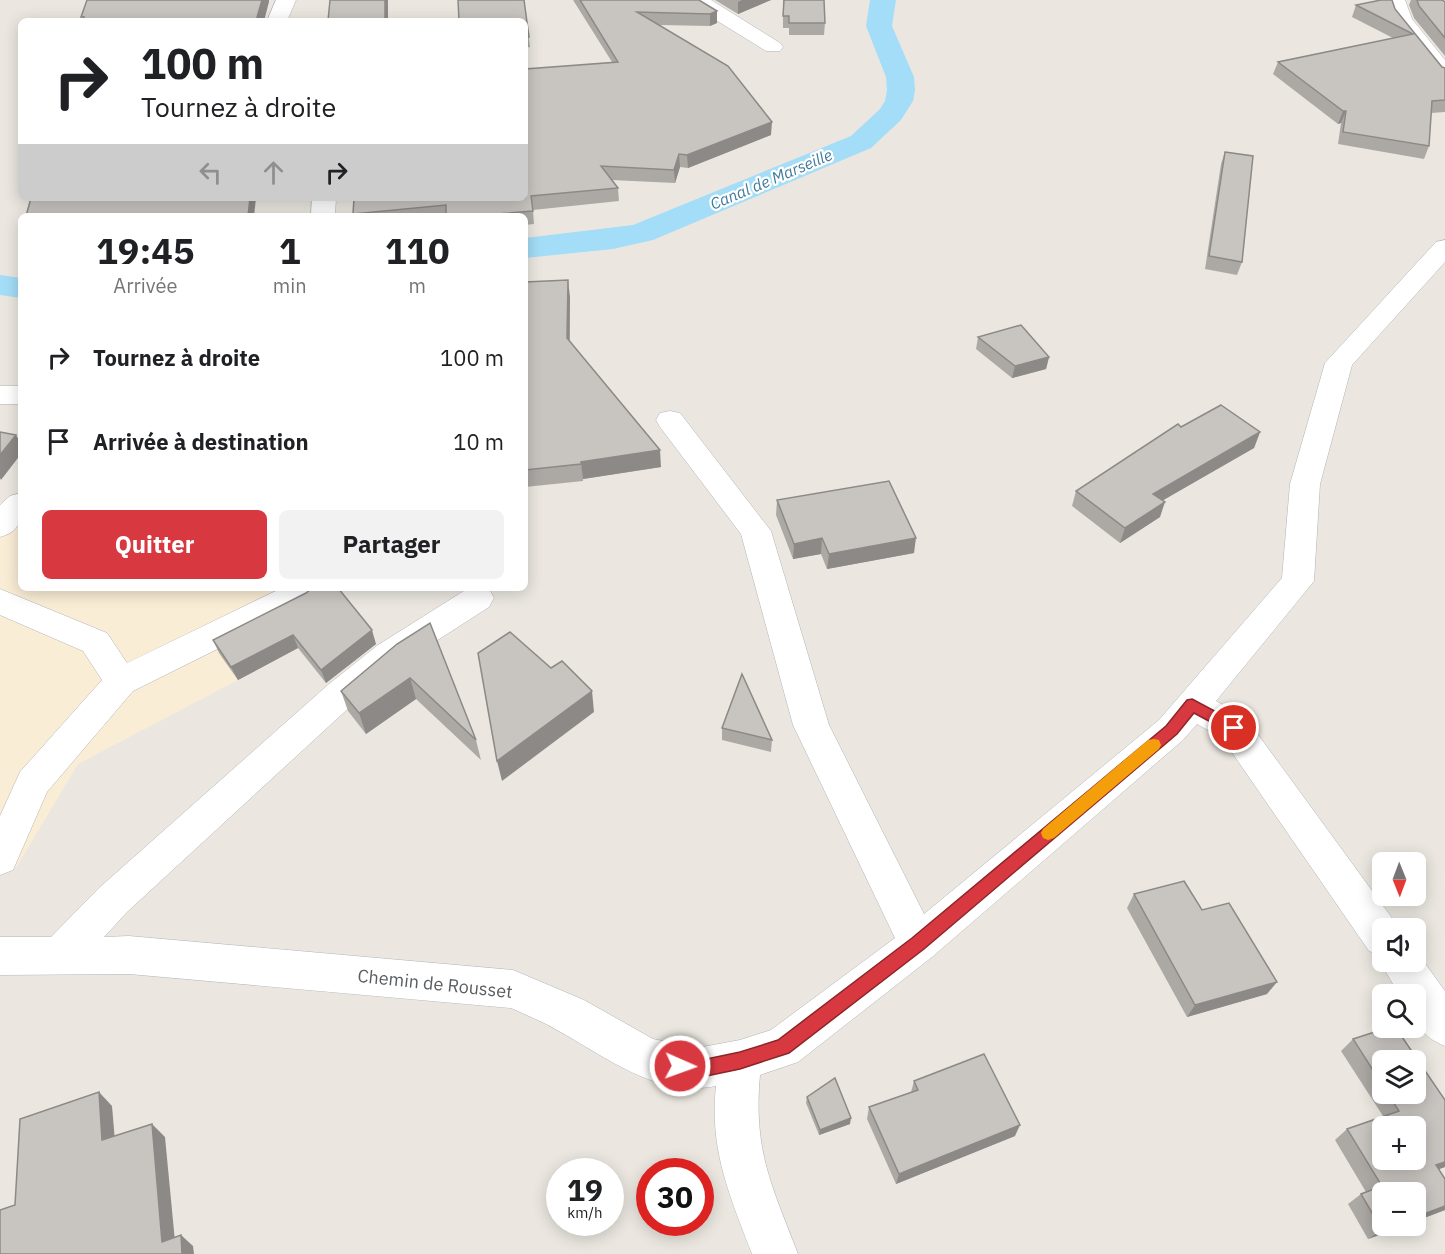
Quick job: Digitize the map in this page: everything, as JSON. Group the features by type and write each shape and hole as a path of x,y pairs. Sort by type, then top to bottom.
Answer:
{"street":[{"path":"278,18 286,0"},
{"path":"697,0 773,47"},
{"path":"1396,1 1426,21"},
{"path":"1396,1 1402,20 1445,74"},
{"name":"Chemin de Rousset","path":"0,956 129,955 513,989 568,1014 647,1059 697,1069 740,1061 783,1047 918,944 1172,730 1298,581 1305,484 1339,363 1445,247"},
{"path":"0,395 18,395"},
{"path":"670,420 756,531 811,725 918,944"},
{"path":"0,526 18,506"},
{"path":"0,858 33,783 120,681 305,591"},
{"path":"61,954 113,900 340,694 390,654 478,598"},
{"path":"0,601 95,642 120,681"},
{"path":"1192,705 1234,728 1372,922"},
{"path":"1407,972 1445,1026"},
{"path":"740,1061 735,1105 736,1132 745,1172 774,1254"}],"shaded area":[{"path":"18,502 18,591 335,591 356,618 78,764 16,868 0,869 0,503"}],"building":[{"path":"87,0 262,0 257,18 81,17"},
{"path":"330,0 385,0 385,18 328,18"},
{"path":"458,0 524,0 526,18 459,18"},
{"path":"580,0 699,0 717,11 710,14 637,12 728,66 772,122 687,155 679,154 674,170 601,166 618,188 531,196 533,211 446,213 446,205 353,213 354,201 528,201 528,69 618,62"},
{"path":"784,0 824,0 825,23 789,23 789,16 783,16"},
{"path":"1392,0 1395,9 1445,68 1445,100 1432,101 1429,146 1343,132 1346,111 1278,62 1413,34 1356,5"},
{"path":"1417,0 1445,2 1445,38 1419,6"},
{"path":"1225,152 1253,156 1242,262 1209,256"},
{"path":"30,201 250,201 248,213 27,213"},
{"path":"568,280 567,338 660,450 581,462 581,464 528,470 528,282"},
{"path":"1021,325 1049,357 1015,366 978,337"},
{"path":"1221,405 1260,432 1153,494 1165,502 1125,528 1076,491 1178,424 1181,427"},
{"path":"0,432 16,435 0,455"},
{"path":"889,481 916,538 829,554 822,538 794,544 777,500"},
{"path":"308,591 340,591 372,630 321,670 293,635 231,667 213,640"},
{"path":"430,623 476,740 410,678 359,713 341,691 397,644"},
{"path":"510,632 551,668 562,661 592,691 497,761 478,653"},
{"path":"742,674 772,740 722,728"},
{"path":"1184,881 1202,910 1229,903 1277,982 1195,1005 1134,894"},
{"path":"1372,1033 1372,1038 1403,1038 1411,1050 1372,1050 1372,1069 1353,1039"},
{"path":"984,1054 1020,1125 899,1174 869,1107 918,1090 914,1081"},
{"path":"1426,1072 1445,1100 1445,1162 1436,1165 1445,1179 1445,1206 1426,1213 1426,1182 1380,1182 1372,1170 1426,1170 1426,1116 1385,1116 1399,1111 1394,1104 1426,1104"},
{"path":"835,1078 851,1118 820,1130 807,1097"},
{"path":"99,1092 102,1140 152,1124 162,1242 181,1235 182,1254 0,1254 0,1210 15,1205 20,1119"},
{"path":"1372,1120 1372,1170 1347,1129"},
{"path":"1372,1190 1372,1213 1361,1194"}],"waterway":[{"name":"Canal de Marseille","path":"528,248 613,239 642,233 861,142 891,114 899,101 901,90 900,77 879,26 883,0"},
{"name":"Canal de Marseille","path":"0,285 18,288"}],"slow traffic":[{"path":"1048,833 1154,745"}],"route":[{"path":"680,1066 697,1069 740,1061 783,1047 918,944 1172,730 1192,705 1234,728"}]}
